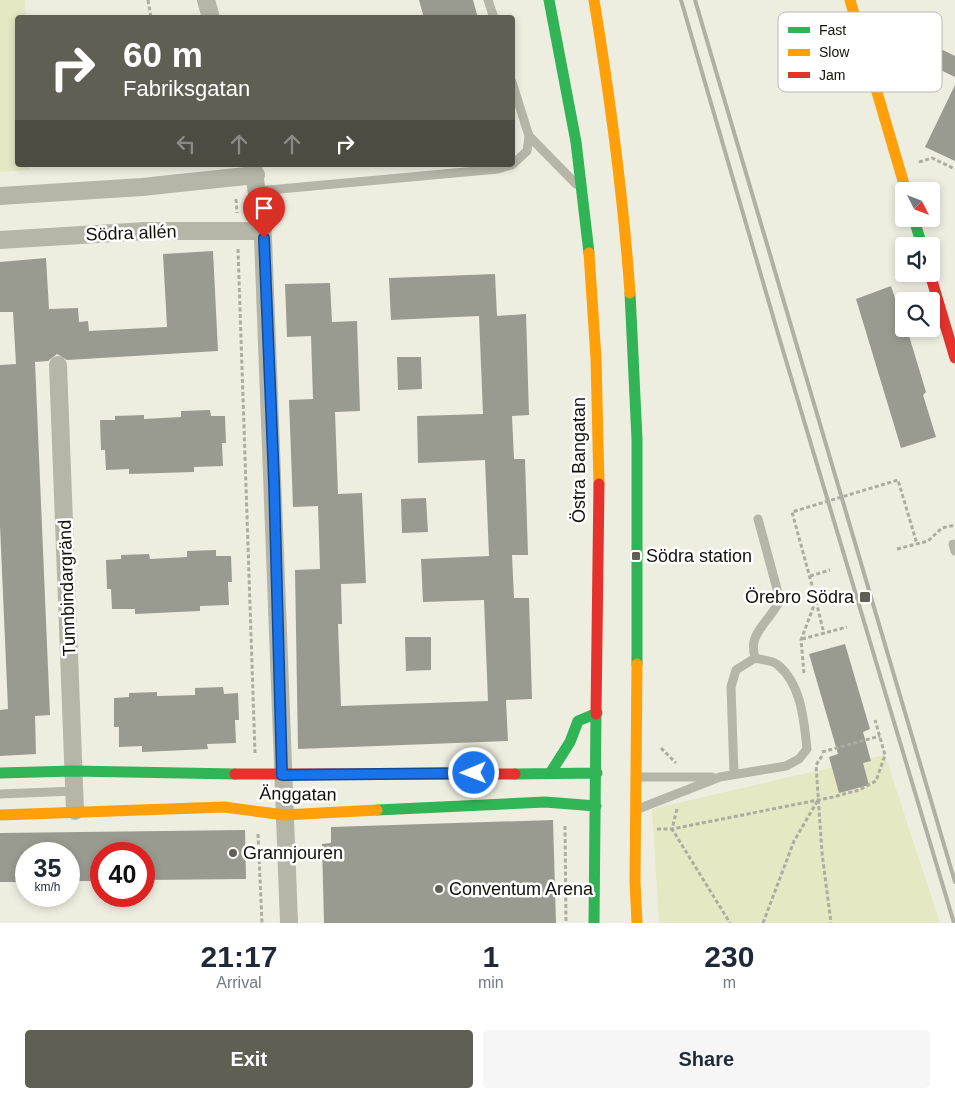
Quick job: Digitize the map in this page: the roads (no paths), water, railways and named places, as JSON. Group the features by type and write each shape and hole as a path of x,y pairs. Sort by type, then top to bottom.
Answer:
{"main road":[{"name":"Östra Bangatan","path":"549,0 562,62 584,191 596,376 599,459 597,713 602,773 594,923"},
{"path":"594,0 605,56 621,168 631,308 637,491 630,809 637,923"},
{"path":"850,0 854,12"},
{"path":"877,92 903,182"},
{"path":"933,282 951,332 955,358"},
{"path":"551,772 570,742 578,722 597,713"},
{"name":"Änggatan","path":"0,773 73,771 256,775 602,773"},
{"name":"Änggatan","path":"0,815 224,807 284,815 545,802 601,806"}],"street":[{"path":"206,0 210,15"},
{"path":"0,196 142,187 256,177 263,231 274,481 288,923"},
{"name":"Södra allén","path":"0,240 146,231 263,231"},
{"name":"Tunnbindargränd","path":"58,365 75,811"}],"lane":[{"path":"488,0 493,15"},
{"path":"515,92 528,136 527,151 515,162"},
{"path":"528,136 584,191"},
{"path":"256,177 498,169 505,167"},
{"path":"755,658 754,642 758,632 775,612 780,600 758,519"},
{"path":"630,809 720,777 786,766 799,760 807,749 805,728 795,685 776,663 755,658 736,670 731,687 734,774"},
{"path":"630,776 720,777"},
{"path":"0,794 74,791"}],"railway":[{"path":"681,0 779,337 954,923"},
{"path":"695,0 955,882"}],"place":[{"name":"Södra station","path":"636,556"},
{"name":"Örebro Södra","path":"865,597"},
{"name":"Grannjouren","path":"233,853"},
{"name":"Conventum Arena","path":"439,889"}]}
